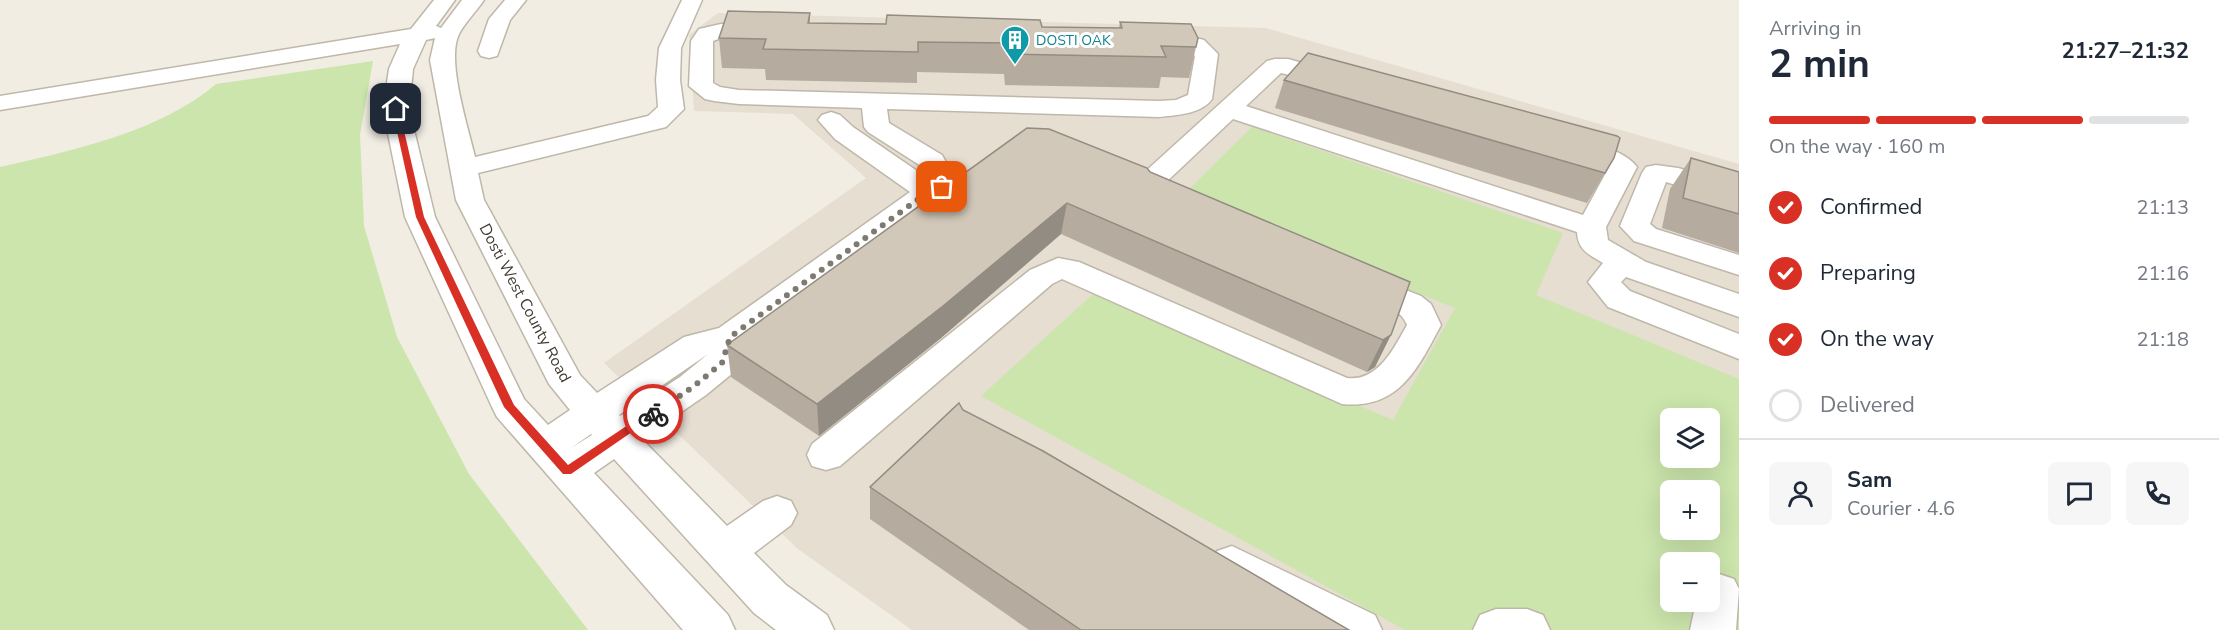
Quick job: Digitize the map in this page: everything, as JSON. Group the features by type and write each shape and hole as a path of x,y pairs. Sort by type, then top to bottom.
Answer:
{"street":[{"name":"Dosti West County Road","path":"474,0 462,12 448,14 412,42 401,69 396,109 420,217 510,407 712,630"},
{"path":"489,51 500,20 516,0"},
{"path":"464,168 657,122 670,109 668,80 670,48 692,0"},
{"name":"Dosti West County Road","path":"448,14 447,36 442,60 470,200 567,384 770,599 811,630"},
{"path":"722,31 1196,45 1207,54 1200,99 1179,106 1159,109 873,101 714,94 701,86 702,41 707,34 722,31"},
{"path":"0,103 420,35"},
{"path":"1196,213 1154,194 1147,185 1275,66 1288,66 1368,89"},
{"path":"873,101 877,128 932,161 938,170 937,181 928,192"},
{"path":"1229,109 1591,227"},
{"path":"831,120 843,133 928,192"},
{"path":"1541,138 1610,158 1623,167 1591,227 1593,244 1635,269 1739,306"},
{"path":"1739,195 1668,174 1656,173 1635,226 1644,234 1739,265"},
{"path":"556,459 606,426 693,387 722,363 730,337 928,192 966,176"},
{"path":"1058,268 1054,255 1065,249 1147,283"},
{"path":"1622,261 1604,282 1619,299 1739,347"},
{"path":"826,455 1041,277 1058,268 1068,269 1342,391 1361,394 1370,391 1400,369 1424,325 1419,312 1409,304 1334,272"},
{"path":"724,551 777,513"},
{"path":"1203,549 1359,630"},
{"path":"1496,630 1527,630"}],"shaded area":[{"path":"718,13 1266,28 1739,164 1739,630 912,630 798,549 604,363 866,178 793,114 694,111 689,35"}],"green space":[{"path":"373,61 360,135 364,226 397,337 469,474 588,630 0,630 0,167 114,138 169,115 194,101 216,84"},
{"path":"1252,127 1563,233 1536,295 1739,379 1739,630 1405,630 981,396 1093,294 1393,420 1455,308 1181,197"}],"building":[{"path":"728,11 810,13 808,23 886,24 887,15 1040,20 1042,27 1122,28 1120,22 1191,24 1198,38 1196,47 1161,46 1166,57 1008,54 1007,43 918,42 918,52 763,49 766,39 719,38"},
{"path":"1308,53 1617,136 1620,138 1614,158 1605,173 1284,80"},
{"path":"1027,128 1049,129 1147,168 1150,172 1410,282 1391,335 1383,340 1067,203 943,306 817,404 727,345"},
{"path":"1691,158 1739,172 1739,214 1683,198"},
{"path":"959,403 963,410 1043,451 1349,630 1081,630 870,487"}],"way so far":[{"path":"653,414 693,387 722,363 730,337 928,192 942,187"}],"place":[{"name":"DOSTI OAK","path":"1015,66"}],"route":[{"path":"396,109 420,217 510,407 567,471 653,414"}]}
